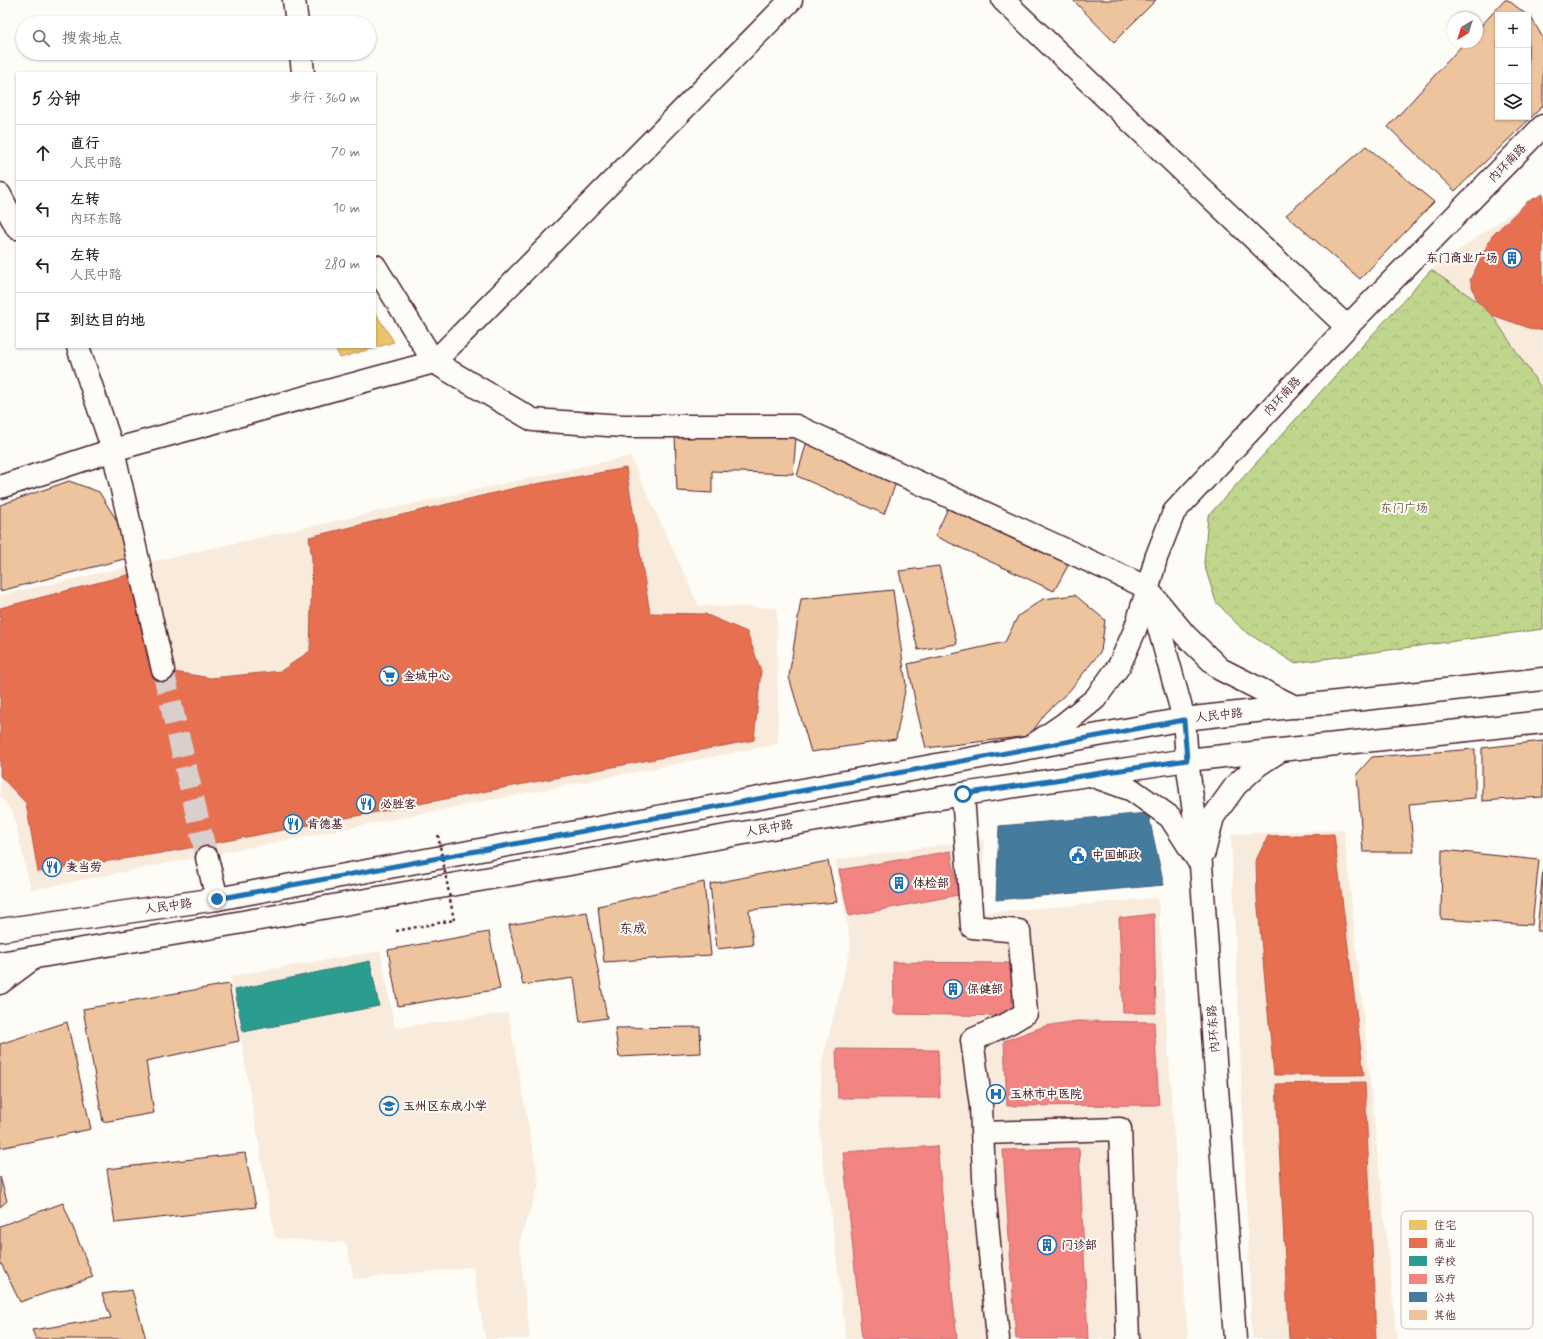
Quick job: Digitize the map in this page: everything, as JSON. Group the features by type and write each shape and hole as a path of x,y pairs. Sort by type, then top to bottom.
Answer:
{"main road":[{"path":"294,0 296,16"},
{"path":"0,487 113,450 434,362 791,0"},
{"path":"1003,0 1347,327"},
{"path":"302,60 303,72"},
{"name":"内环南路","path":"1027,749 1064,724 1095,699 1119,666 1135,630 1156,558 1174,512 1347,327 1543,126"},
{"path":"0,195 16,226"},
{"path":"376,268 434,362 533,420 623,426 796,426 1148,588 1185,636 1220,669 1296,707"},
{"path":"78,348 113,450 163,670"},
{"path":"1148,588 1184,720"},
{"name":"人民中路","path":"0,930 217,899 1184,720 1543,679"},
{"name":"内环东路","path":"1184,720 1187,760 1201,865 1236,1339"},
{"name":"人民中路","path":"0,963 236,923 963,794 1087,774 1187,760 1543,722"},
{"path":"1201,865 1213,817 1236,785 1258,765 1284,749"},
{"path":"1087,774 1132,790 1170,817 1201,865"},
{"path":"963,794 972,927 1019,931 1026,1013 1009,1023 972,1040 981,1106 986,1200 998,1339"},
{"path":"207,858 217,899"},
{"path":"0,983 35,957"},
{"path":"983,1133 1120,1129 1128,1339"}],"path":[{"path":"396,931 454,920 438,834"}],"shaded area":[{"name":"东门商业广场","path":"1543,194 1543,396 1539,385 1492,315 1431,270 1527,202"},
{"name":"金城中心","path":"630,456 699,606 777,608 778,744 31,890 13,813 0,796 0,595"},
{"path":"1344,830 1397,1339 1252,1339 1231,834"},
{"name":"玉林市中医院","path":"984,839 982,913 1158,898 1188,1339 846,1339 829,1195 824,1172 819,1126 822,1062 851,946 835,860"},
{"name":"玉州区东成小学","path":"380,951 395,1028 508,1013 539,1184 519,1242 530,1339 485,1339 473,1267 354,1279 346,1243 275,1238 230,976"}],"green space":[{"name":"东门广场","path":"1431,270 1477,301 1492,315 1539,385 1543,396 1543,629 1294,663 1243,630 1216,602 1204,564 1208,516"}],"building: 住宅":[{"path":"376,314 394,342 376,347"},
{"path":"335,348 374,348 340,358"}],"building: 商业":[{"name":"东门商业广场","path":"1543,194 1543,329 1535,330 1492,315 1477,301 1470,280 1492,236 1527,202"},
{"name":"金城中心","path":"626,468 650,613 705,614 747,632 761,671 754,740 168,852 38,872 26,803 0,776 0,608 131,574 149,668 211,678 281,671 310,651 312,559 309,537 519,487"},
{"path":"1334,834 1364,1075 1274,1075 1257,898 1256,860 1268,836"},
{"path":"1365,1082 1376,1339 1289,1339 1276,1084"}],"building: 学校":[{"path":"370,961 379,1006 243,1032 235,990"}],"building: 医疗":[{"name":"体检部","path":"951,851 958,895 849,916 839,870"},
{"path":"1154,914 1156,1013 1123,1013 1119,918"},
{"name":"保健部","path":"893,962 1012,963 1012,1016 894,1014"},
{"path":"1076,1021 1154,1022 1159,1105 1007,1106 1004,1041 1045,1026"},
{"path":"836,1049 938,1050 940,1098 838,1098"},
{"path":"937,1146 957,1339 862,1339 843,1152"},
{"name":"门诊部","path":"1079,1148 1088,1339 1016,1339 1003,1150"}],"building: 公共":[{"name":"中国邮政","path":"1148,813 1164,885 996,900 999,826"}],"building: 其他":[{"path":"1073,0 1156,0 1114,42"},
{"path":"1505,0 1508,0 1523,12 1495,12 1495,120 1529,120 1455,191 1388,127 1460,48 1483,48 1483,24"},
{"path":"1531,18 1543,38 1543,106 1531,118"},
{"path":"1366,146 1434,202 1360,279 1286,215"},
{"path":"675,434 796,437 793,474 712,471 712,493 677,491"},
{"path":"807,441 896,483 884,514 797,476"},
{"path":"69,481 99,492 124,532 128,558 0,591 0,505"},
{"path":"949,506 1070,562 1054,591 935,536"},
{"path":"939,566 957,644 918,650 899,571"},
{"path":"893,590 906,685 896,739 811,752 789,677 801,599"},
{"path":"1075,595 1105,620 1101,651 1070,690 1045,714 1029,736 926,748 908,664 1005,642 1018,616 1043,599"},
{"path":"1543,741 1543,797 1482,801 1482,748"},
{"path":"1475,749 1475,798 1409,804 1414,852 1363,852 1357,774 1372,757"},
{"path":"1442,850 1539,860 1532,925 1441,919"},
{"path":"828,861 837,902 749,910 753,945 717,949 710,884"},
{"path":"1543,869 1543,931 1537,931"},
{"path":"704,882 711,955 604,962 598,906"},
{"path":"587,912 607,1018 580,1022 574,978 523,985 509,925"},
{"path":"489,932 500,989 398,1006 388,950"},
{"path":"229,984 239,1041 146,1061 154,1113 103,1122 83,1009"},
{"path":"67,1022 91,1129 0,1148 0,1044"},
{"path":"700,1027 701,1053 619,1057 615,1028"},
{"path":"245,1153 256,1207 115,1223 107,1169"},
{"path":"0,1177 7,1201 0,1207"},
{"path":"63,1203 93,1277 20,1302 0,1261 0,1226"},
{"path":"132,1290 146,1339 36,1339 32,1330 111,1318 102,1294"}],"tunnel":[{"path":"163,670 207,858"}],"place":[{"name":"东门商业广场","path":"1512,258"},
{"name":"金城中心","path":"389,676"},
{"name":"必胜客","path":"366,804"},
{"name":"肯德基","path":"293,824"},
{"name":"中国邮政","path":"1078,855"},
{"name":"麦当劳","path":"52,867"},
{"name":"体检部","path":"899,883"},
{"name":"保健部","path":"953,989"},
{"name":"玉林市中医院","path":"996,1094"},
{"name":"玉州区东成小学","path":"389,1106"},
{"name":"门诊部","path":"1047,1245"}],"district":[{"name":"东成","path":"633,928"}],"route":[{"path":"217,899 1184,720 1187,760 963,794"}]}
